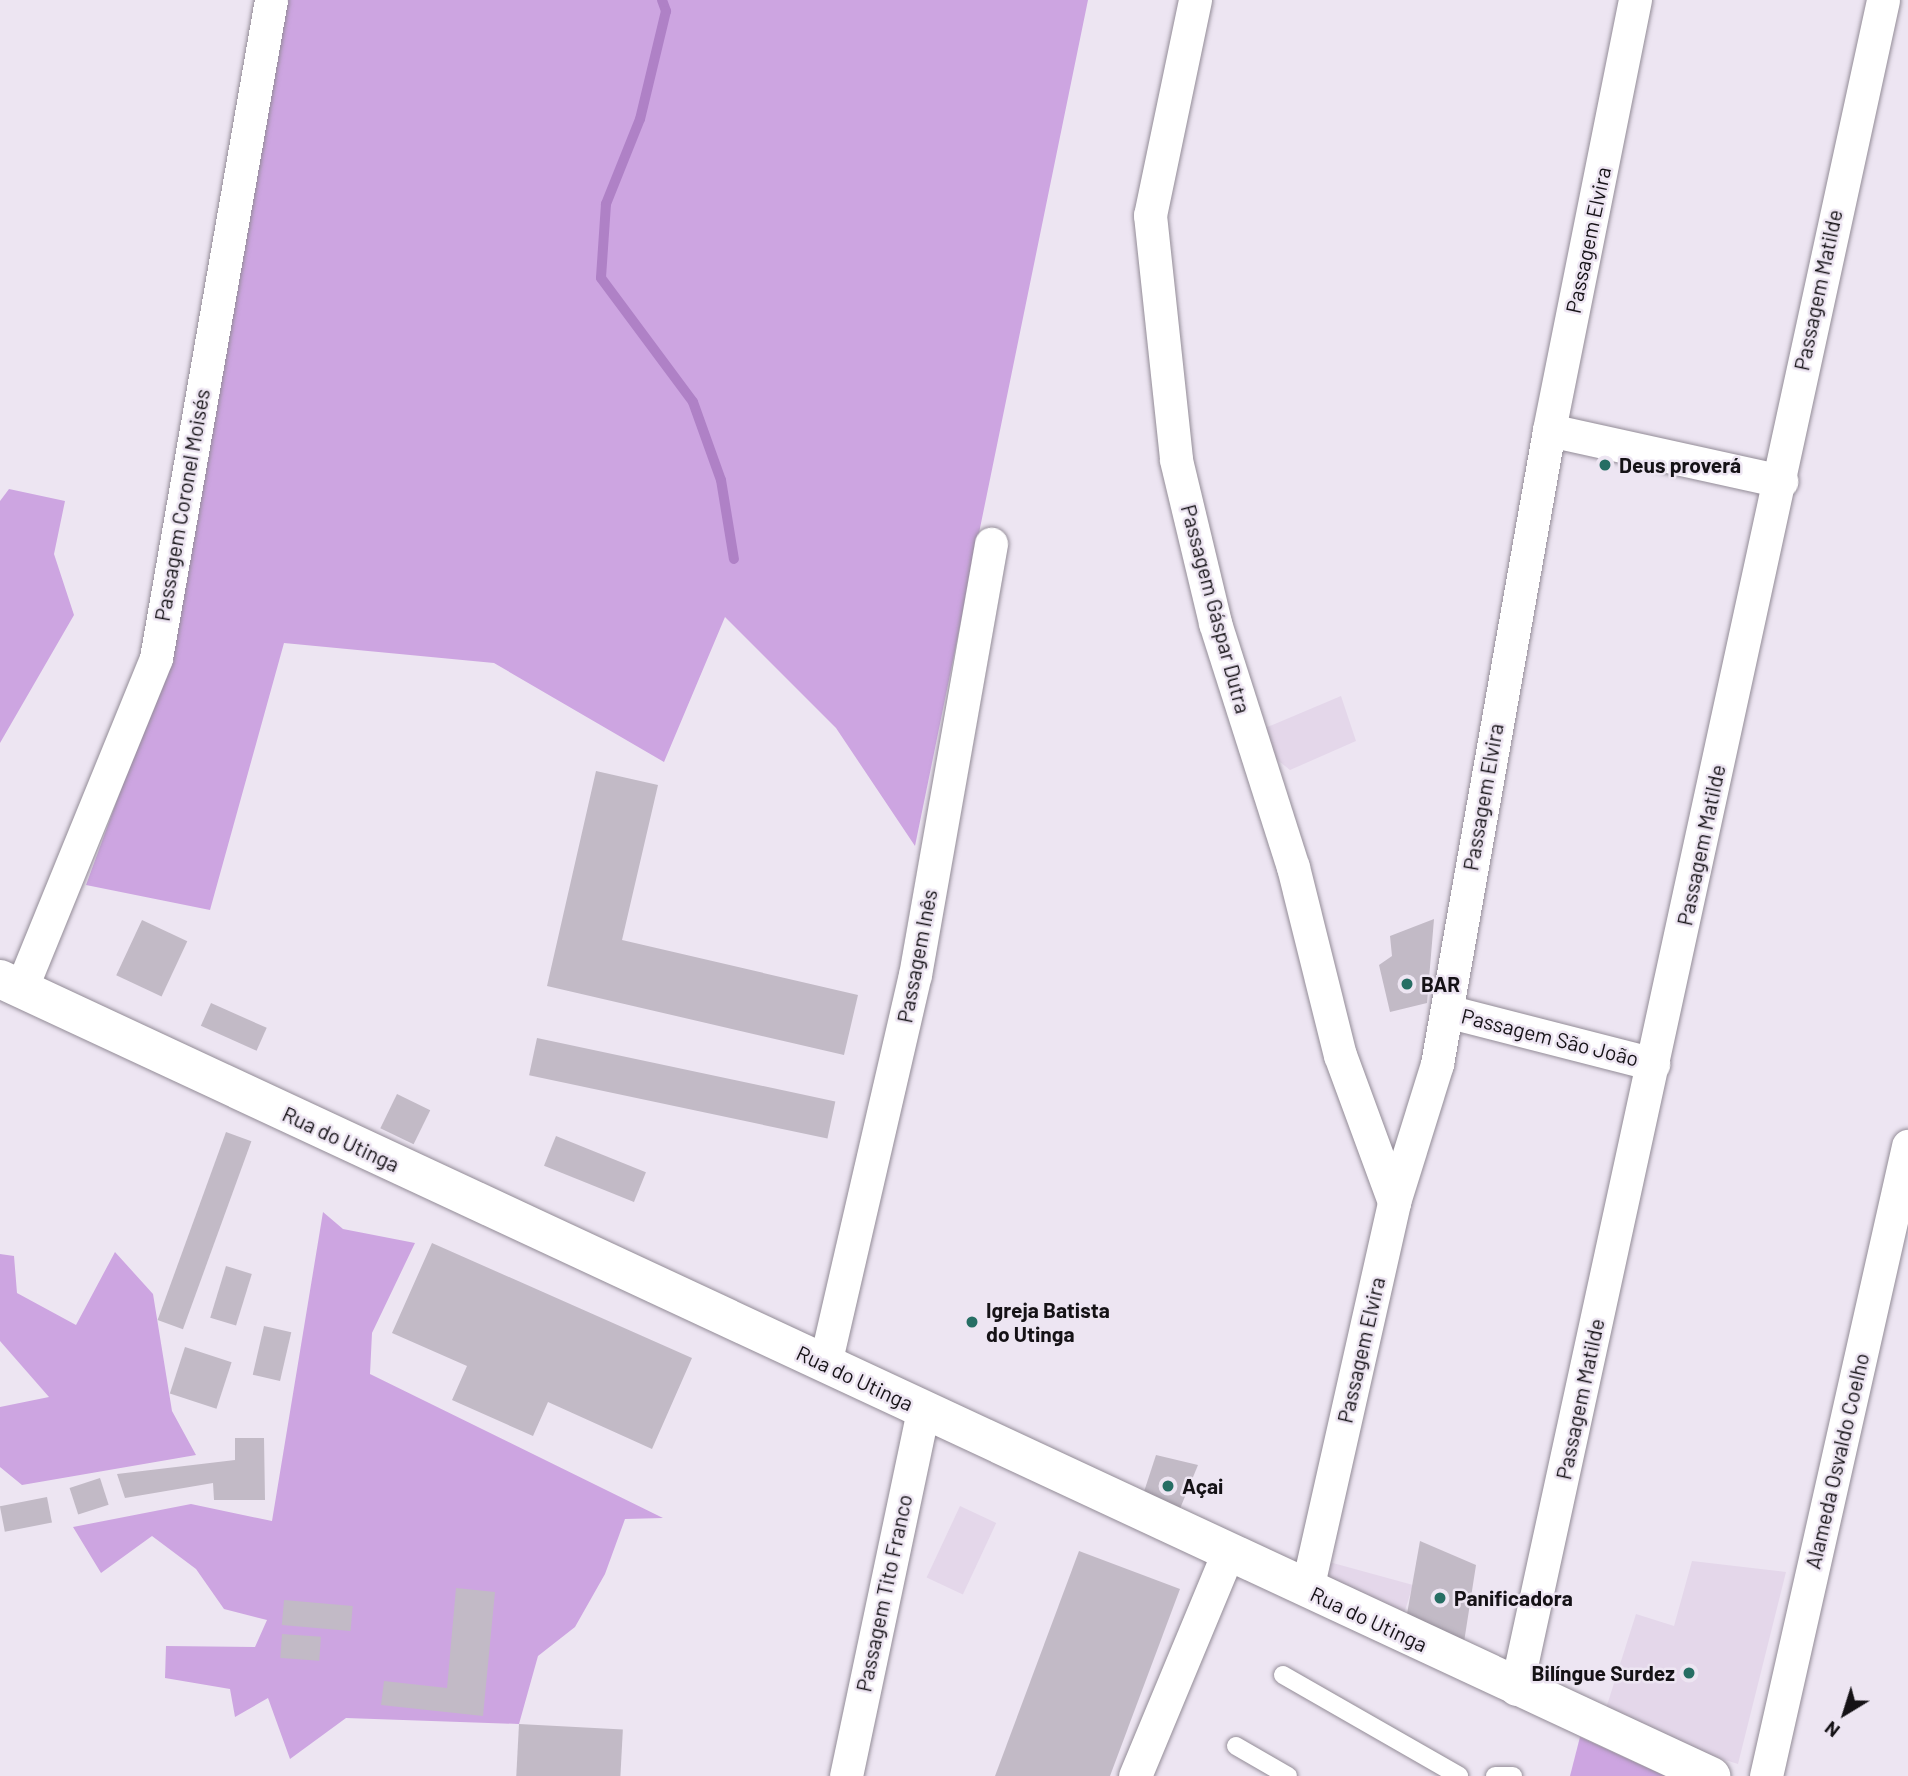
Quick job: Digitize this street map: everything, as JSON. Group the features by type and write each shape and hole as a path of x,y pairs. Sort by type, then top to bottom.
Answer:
{"street":[{"name":"Passagem Coronel Moisés","path":"10,984 156,658 271,0"},
{"name":"Passagem Gáspar Dutra","path":"1195,0 1150,215 1176,460 1215,623 1293,867 1340,1055 1394,1202"},
{"name":"Passagem Elvira","path":"1307,1589 1394,1202 1447,1011 1549,430 1635,0"},
{"name":"Passagem Matilde","path":"1516,1689 1781,481 1883,0"},
{"path":"1549,430 1781,481"},
{"name":"Passagem Inês","path":"825,1364 915,975 991,544"},
{"name":"Rua do Utinga","path":"10,984 825,1364 1227,1555 1307,1589 1516,1689 1711,1776"},
{"name":"Passagem São João","path":"1447,1011 1653,1063"},
{"name":"Alameda Osvaldo Coelho","path":"1766,1776 1908,1146"},
{"name":"Passagem Tito Franco","path":"846,1776 923,1410"},
{"path":"1135,1776 1227,1555"}],"lane":[{"path":"1283,1675 1459,1776"},
{"path":"1236,1746 1288,1776"},
{"path":"1495,1776 1513,1776"}],"shaded area":[{"path":"284,0 1088,0 915,846 836,728 725,617 664,762 494,663 284,643 210,910 86,885 171,653"},
{"path":"9,489 65,501 54,554 74,615 0,743 0,501"},
{"path":"1341,696 1356,741 1290,770 1275,758 1265,728"},
{"path":"323,1212 343,1229 415,1243 372,1333 370,1374 663,1518 625,1519 605,1574 575,1627 538,1656 519,1724 346,1718 290,1759 268,1698 235,1717 230,1689 165,1678 166,1646 255,1647 267,1620 224,1609 196,1569 152,1536 101,1573 73,1527 191,1504 272,1521"},
{"path":"115,1252 153,1294 172,1411 196,1455 22,1485 0,1467 0,1407 49,1397 0,1341 0,1254 14,1256 17,1293 76,1325"},
{"path":"960,1506 996,1523 963,1595 927,1578"},
{"path":"1322,1560 1413,1585 1400,1626 1322,1596"},
{"name":"Bilíngue Surdez","path":"1692,1561 1786,1572 1738,1764 1602,1721 1636,1614 1674,1626"},
{"path":"1580,1737 1665,1776 1570,1776"}],"building":[{"path":"596,771 658,785 622,940 858,995 844,1055 547,986"},
{"name":"BAR","path":"1434,919 1427,1003 1390,1012 1379,965 1392,956 1390,936"},
{"path":"142,920 187,941 162,996 116,975"},
{"path":"211,1003 267,1028 257,1051 201,1026"},
{"path":"537,1038 835,1101 827,1139 529,1075"},
{"path":"397,1094 430,1110 414,1144 380,1128"},
{"path":"226,1132 251,1141 183,1329 158,1320"},
{"path":"556,1136 646,1172 634,1202 544,1166"},
{"path":"432,1243 692,1358 652,1449 548,1402 533,1436 452,1400 467,1366 392,1333"},
{"path":"226,1266 252,1274 236,1326 210,1318"},
{"path":"264,1326 291,1332 280,1381 253,1375"},
{"path":"185,1347 232,1362 216,1409 170,1394"},
{"path":"235,1438 264,1438 265,1500 214,1500 213,1483 125,1498 117,1474 235,1460"},
{"name":"Açai","path":"1156,1455 1198,1465 1172,1528 1139,1507"},
{"path":"100,1478 109,1505 78,1515 70,1488"},
{"path":"47,1497 52,1523 5,1532 0,1506"},
{"name":"Panificadora","path":"1420,1541 1476,1565 1462,1655 1404,1631"},
{"path":"1079,1551 1180,1589 1110,1776 995,1776"},
{"path":"456,1588 495,1592 483,1716 381,1705 384,1681 447,1688"},
{"path":"284,1600 353,1606 351,1631 282,1625"},
{"path":"282,1634 321,1637 319,1661 280,1658"},
{"path":"519,1724 623,1729 620,1776 516,1776"}],"waterway":[{"path":"662,0 666,11 640,119 606,204 601,278 693,402 721,480 734,559"}],"place":[{"name":"Deus proverá","path":"1605,465"},
{"name":"BAR","path":"1407,984"},
{"name":"Igreja Batista do Utinga","path":"972,1322"},
{"name":"Açai","path":"1168,1486"},
{"name":"Panificadora","path":"1440,1598"},
{"name":"Bilíngue Surdez","path":"1689,1673"}]}
